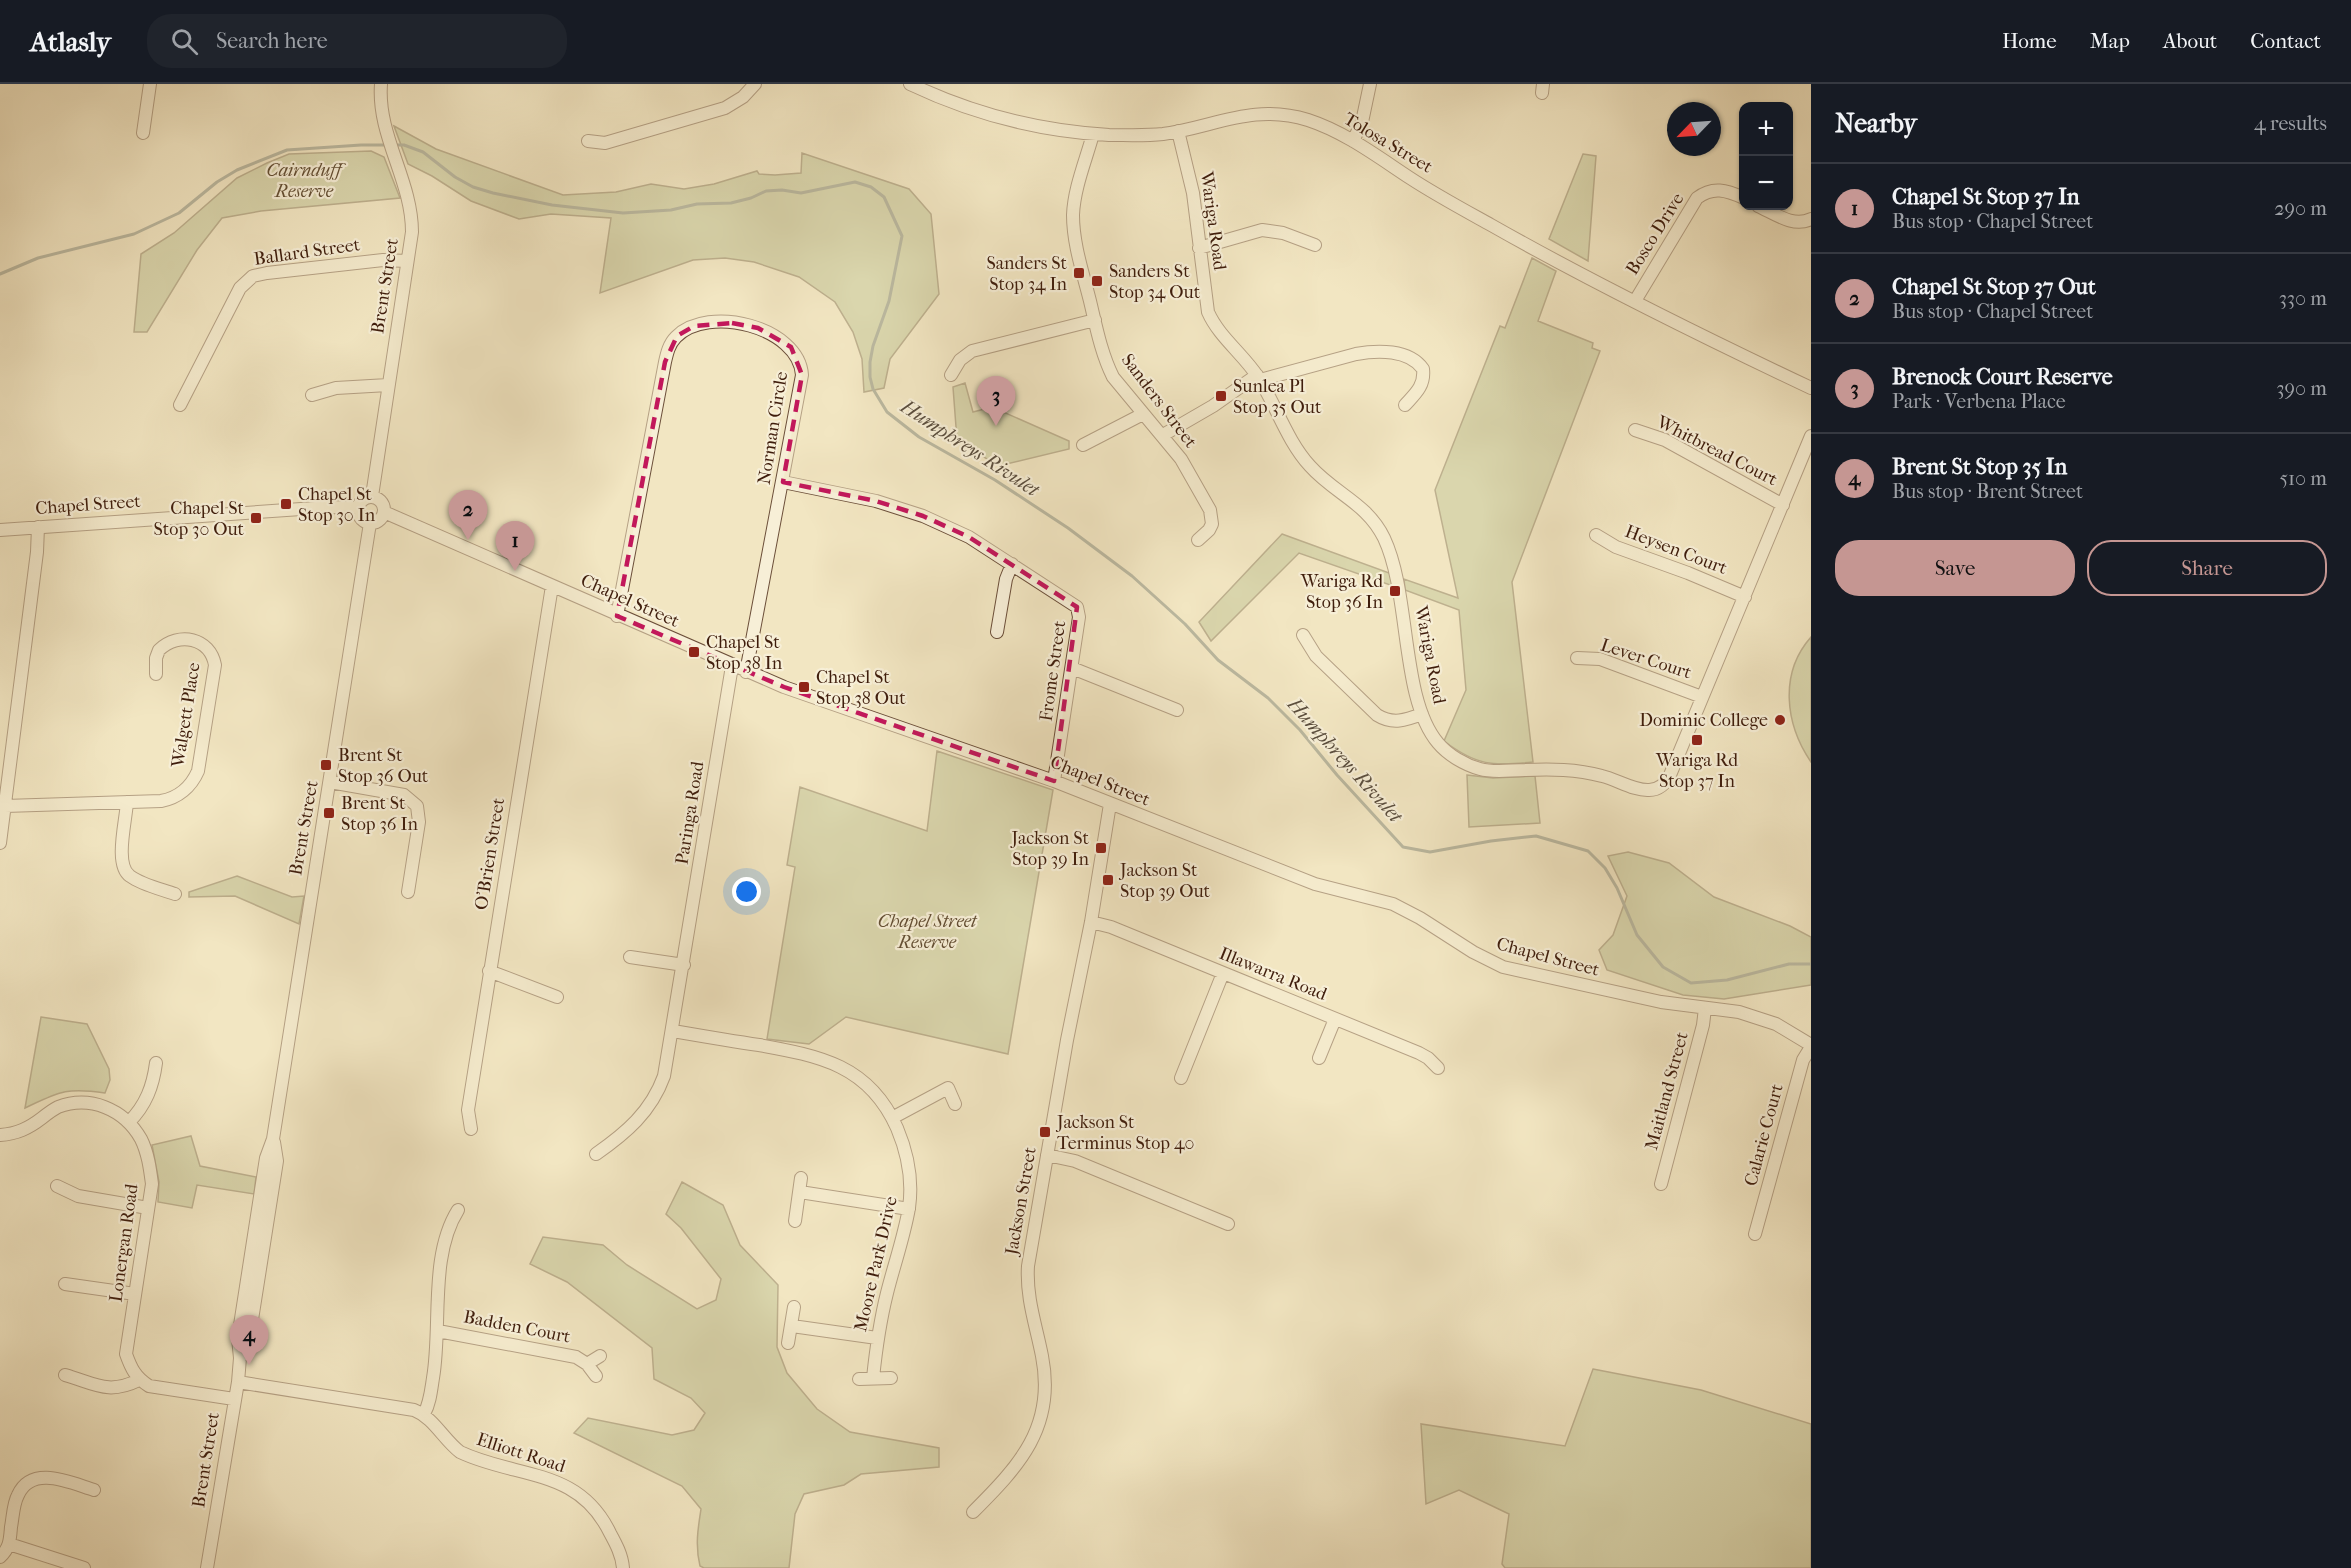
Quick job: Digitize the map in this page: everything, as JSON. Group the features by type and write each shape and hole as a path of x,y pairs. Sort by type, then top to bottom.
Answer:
{"street":[{"path":"143,133 150,84"},
{"name":"Brent Street","path":"372,496 412,232 411,210 380,105 381,84"},
{"path":"588,141 605,143 714,112 744,97 755,84"},
{"name":"Tolosa Street","path":"910,84 932,89 979,112 1025,124 1093,134 1144,135 1178,131 1238,116 1279,115 1321,125 1353,141 1412,179 1493,226 1635,301 1811,388"},
{"path":"1353,141 1362,122 1370,84"},
{"name":"Wariga Road","path":"1178,131 1191,185 1208,312 1258,378 1308,464 1322,478 1360,506 1383,536 1398,580 1414,683 1422,714 1437,742 1455,757 1474,767 1489,771 1550,769 1578,771 1652,790 1663,785 1670,776 1811,436"},
{"name":"Sanders Street","path":"1093,134 1073,215 1078,254 1095,320 1107,366 1113,376 1190,471 1210,510 1212,524 1198,540"},
{"name":"Bosco Drive","path":"1635,301 1697,198 1709,190 1717,189 1739,196"},
{"path":"1767,210 1794,222 1805,222 1811,219"},
{"path":"1199,248 1262,230 1283,233 1315,245"},
{"name":"Ballard Street","path":"180,405 240,288 248,279 267,273 384,260 407,261"},
{"path":"951,375 960,360 972,351 1095,320"},
{"name":"Norman Circle","path":"617,615 667,352 677,336 685,330 718,322 746,325 774,335 796,353 802,368 802,384 746,672"},
{"path":"1163,435 1258,378 1370,352 1394,354 1414,360 1423,369 1421,386 1405,405"},
{"path":"312,395 336,388 388,385"},
{"path":"1083,445 1143,414"},
{"name":"Whitbread Court","path":"1635,430 1665,440 1783,504"},
{"name":"Frome Street","path":"783,482 855,496 900,508 969,537 1077,608 1079,617 1054,781"},
{"path":"372,496 380,500 384,512 377,521 370,523 359,516 357,508 361,501 372,496"},
{"name":"Chapel Street","path":"0,530 330,507 357,508"},
{"name":"Chapel Street","path":"384,512 732,666 815,699 1054,781 1315,884 1392,904 1503,967 1661,1002 1739,1012 1788,1030 1811,1046"},
{"name":"Brent Street","path":"207,1568 238,1382 240,1358 238,1338 266,1158 273,1139 370,523"},
{"path":"0,843 37,552 38,527"},
{"name":"Heysen Court","path":"1596,535 1616,547 1745,597"},
{"path":"997,632 1006,579 1012,564"},
{"name":"O'Brien Street","path":"471,1129 468,1110 552,586"},
{"path":"1303,635 1316,656 1384,720 1397,722 1422,714"},
{"name":"Walgett Place","path":"5,806 169,800 189,785 198,771 215,665 211,652 207,646 196,640 168,644 163,646 157,654 156,674"},
{"name":"Lever Court","path":"1577,658 1600,659 1702,697"},
{"name":"Paringa Road","path":"596,1154 630,1129 653,1102 664,1076 674,1031 732,666"},
{"path":"1072,668 1177,710"},
{"path":"330,782 404,795 417,806 420,816 408,892"},
{"path":"127,802 121,854 123,868 131,877 175,894"},
{"name":"Jackson Street","path":"972,1512 1010,1475 1019,1462 1029,1445 1043,1409 1044,1366 1030,1310 1027,1280 1110,804"},
{"name":"Illawarra Road","path":"1091,922 1111,927 1419,1053 1438,1068"},
{"path":"630,957 684,965"},
{"path":"489,971 557,997"},
{"path":"1181,1078 1223,973"},
{"name":"Maitland Street","path":"1661,1184 1703,1025 1705,1008"},
{"path":"1319,1059 1335,1019"},
{"name":"Moore Park Drive","path":"674,1031 823,1058 850,1072 863,1083 892,1118 905,1150 910,1169 911,1189 909,1209 877,1338 873,1378"},
{"name":"Calarie Court","path":"1755,1234 1803,1060 1811,1046"},
{"path":"129,1122 141,1110 150,1091 156,1063"},
{"path":"892,1118 945,1084 955,1104"},
{"name":"Lonergan Road","path":"0,1135 13,1134 29,1128 55,1108 89,1102 104,1105 129,1122 141,1140 149,1162 152,1185 126,1354 131,1369 139,1380"},
{"path":"1047,1155 1074,1161 1228,1224"},
{"path":"795,1221 801,1178"},
{"path":"57,1186 78,1196 148,1208"},
{"path":"800,1192 909,1209"},
{"path":"238,1382 414,1410 424,1414 430,1399 438,1331 439,1280 444,1243 448,1227 458,1210"},
{"path":"65,1284 135,1294"},
{"path":"788,1343 794,1307"},
{"path":"792,1326 877,1338"},
{"name":"Badden Court","path":"438,1331 576,1357 587,1364 596,1376"},
{"name":"Badden Court","path":"587,1364 600,1356"},
{"path":"65,1375 113,1389 123,1388 139,1380 149,1386 234,1399"},
{"path":"859,1379 891,1378"},
{"name":"Elliott Road","path":"424,1414 460,1452 573,1489 603,1520 618,1550 623,1568"},
{"path":"0,1557 9,1544 15,1502 26,1484 37,1478 50,1478 94,1490"},
{"path":"9,1544 84,1568"}],"highlighted area":[{"path":"732,323 758,328 791,347 802,375 783,482 876,501 923,516 969,537 1077,607 1054,781 784,687 617,616 665,362 677,336 694,326"}],"green space":[{"path":"394,126 436,149 563,195 616,192 651,184 684,189 714,184 757,171 759,174 775,175 801,173 802,153 909,189 931,214 939,294 890,359 884,388 864,392 862,359 853,332 835,302 799,277 754,262 725,258 693,260 600,293 611,218 551,214 519,219 471,201 432,176 408,164"},
{"name":"Cairnduff Reserve","path":"371,151 384,157 400,198 261,211 222,218 197,250 147,332 134,332 141,254 174,233 237,178 289,154"},
{"path":"1583,154 1596,156 1588,261 1549,239"},
{"path":"1532,258 1556,271 1538,321 1593,343 1592,348 1600,351 1512,582 1533,762 1496,764 1476,760 1444,741 1466,690 1459,610 1405,590 1404,579 1458,598 1435,490 1500,326 1505,328"},
{"path":"965,383 973,412 992,407 1069,441 1069,449 998,466 957,440 953,387"},
{"path":"1282,534 1392,574 1393,586 1299,553 1211,641 1199,622"},
{"path":"1811,637 1811,762 1796,732 1789,699 1794,666"},
{"name":"Chapel Street Reserve","path":"937,751 1053,790 1008,1054 846,1017 809,1044 767,1039 795,867 787,865 800,787 927,831"},
{"path":"1467,775 1493,778 1535,776 1540,823 1469,827"},
{"path":"1628,852 1669,863 1714,897 1790,926 1811,937 1811,985 1724,999 1683,995 1607,970 1599,950 1613,935 1627,896 1608,856"},
{"path":"237,876 292,897 304,896 299,924 235,896 189,897 189,892"},
{"path":"41,1017 87,1024 109,1069 110,1080 105,1093 63,1092 25,1108"},
{"path":"191,1136 200,1166 256,1177 254,1194 197,1185 192,1208 158,1202 159,1182 152,1145"},
{"path":"682,1182 723,1205 740,1245 778,1285 777,1347 787,1373 817,1409 850,1432 939,1448 939,1467 861,1474 844,1485 804,1494 795,1514 789,1568 704,1568 700,1566 697,1544 701,1509 682,1486 574,1433 588,1418 672,1435 694,1430 705,1413 691,1398 654,1379 652,1348 567,1282 530,1264 543,1237 603,1245 627,1265 697,1309 716,1300 721,1279 681,1228 666,1214"},
{"path":"1593,1369 1701,1390 1811,1424 1811,1568 1505,1568 1502,1564 1509,1514 1459,1490 1426,1504 1421,1424 1565,1446"}],"waterway":[{"name":"Humphreys Rivulet","path":"0,274 38,258 134,234 179,213 217,182 237,170 287,150 388,145"},
{"name":"Humphreys Rivulet","path":"395,145 404,145 423,152 455,177 473,187 493,193 552,205 623,213 671,210 697,204 731,203 766,191 782,190 801,193 855,182 871,187 884,197 902,236 889,301 873,346 870,362 873,389 887,412 919,437 995,480 1068,528 1132,576 1185,624 1218,660 1268,698 1300,730 1337,775 1403,847 1430,852 1536,836 1588,851 1605,868 1617,888 1637,935 1663,967 1691,983 1727,980 1789,964 1811,964"}],"place":[{"name":"Sanders St Stop 34 In","path":"1079,273"},
{"name":"Sanders St Stop 34 Out","path":"1097,281"},
{"name":"Sunlea Pl Stop 35 Out","path":"1221,396"},
{"name":"Brenock Court Reserve","path":"996,426"},
{"name":"Chapel St Stop 30 In","path":"286,504"},
{"name":"Chapel St Stop 30 Out","path":"256,518"},
{"name":"Chapel St Stop 37 Out","path":"468,540"},
{"name":"Chapel St Stop 37 In","path":"515,571"},
{"name":"Wariga Rd Stop 36 In","path":"1395,591"},
{"name":"Chapel St Stop 38 In","path":"694,652"},
{"name":"Chapel St Stop 38 Out","path":"804,687"},
{"name":"Dominic College","path":"1780,720"},
{"name":"Wariga Rd Stop 37 In","path":"1697,740"},
{"name":"Brent St Stop 36 Out","path":"326,765"},
{"name":"Brent St Stop 36 In","path":"329,813"},
{"name":"Jackson St Stop 39 In","path":"1101,848"},
{"name":"Jackson St Stop 39 Out","path":"1108,880"},
{"name":"Jackson St Terminus Stop 40","path":"1045,1132"},
{"name":"Brent St Stop 35 In","path":"249,1365"}]}
